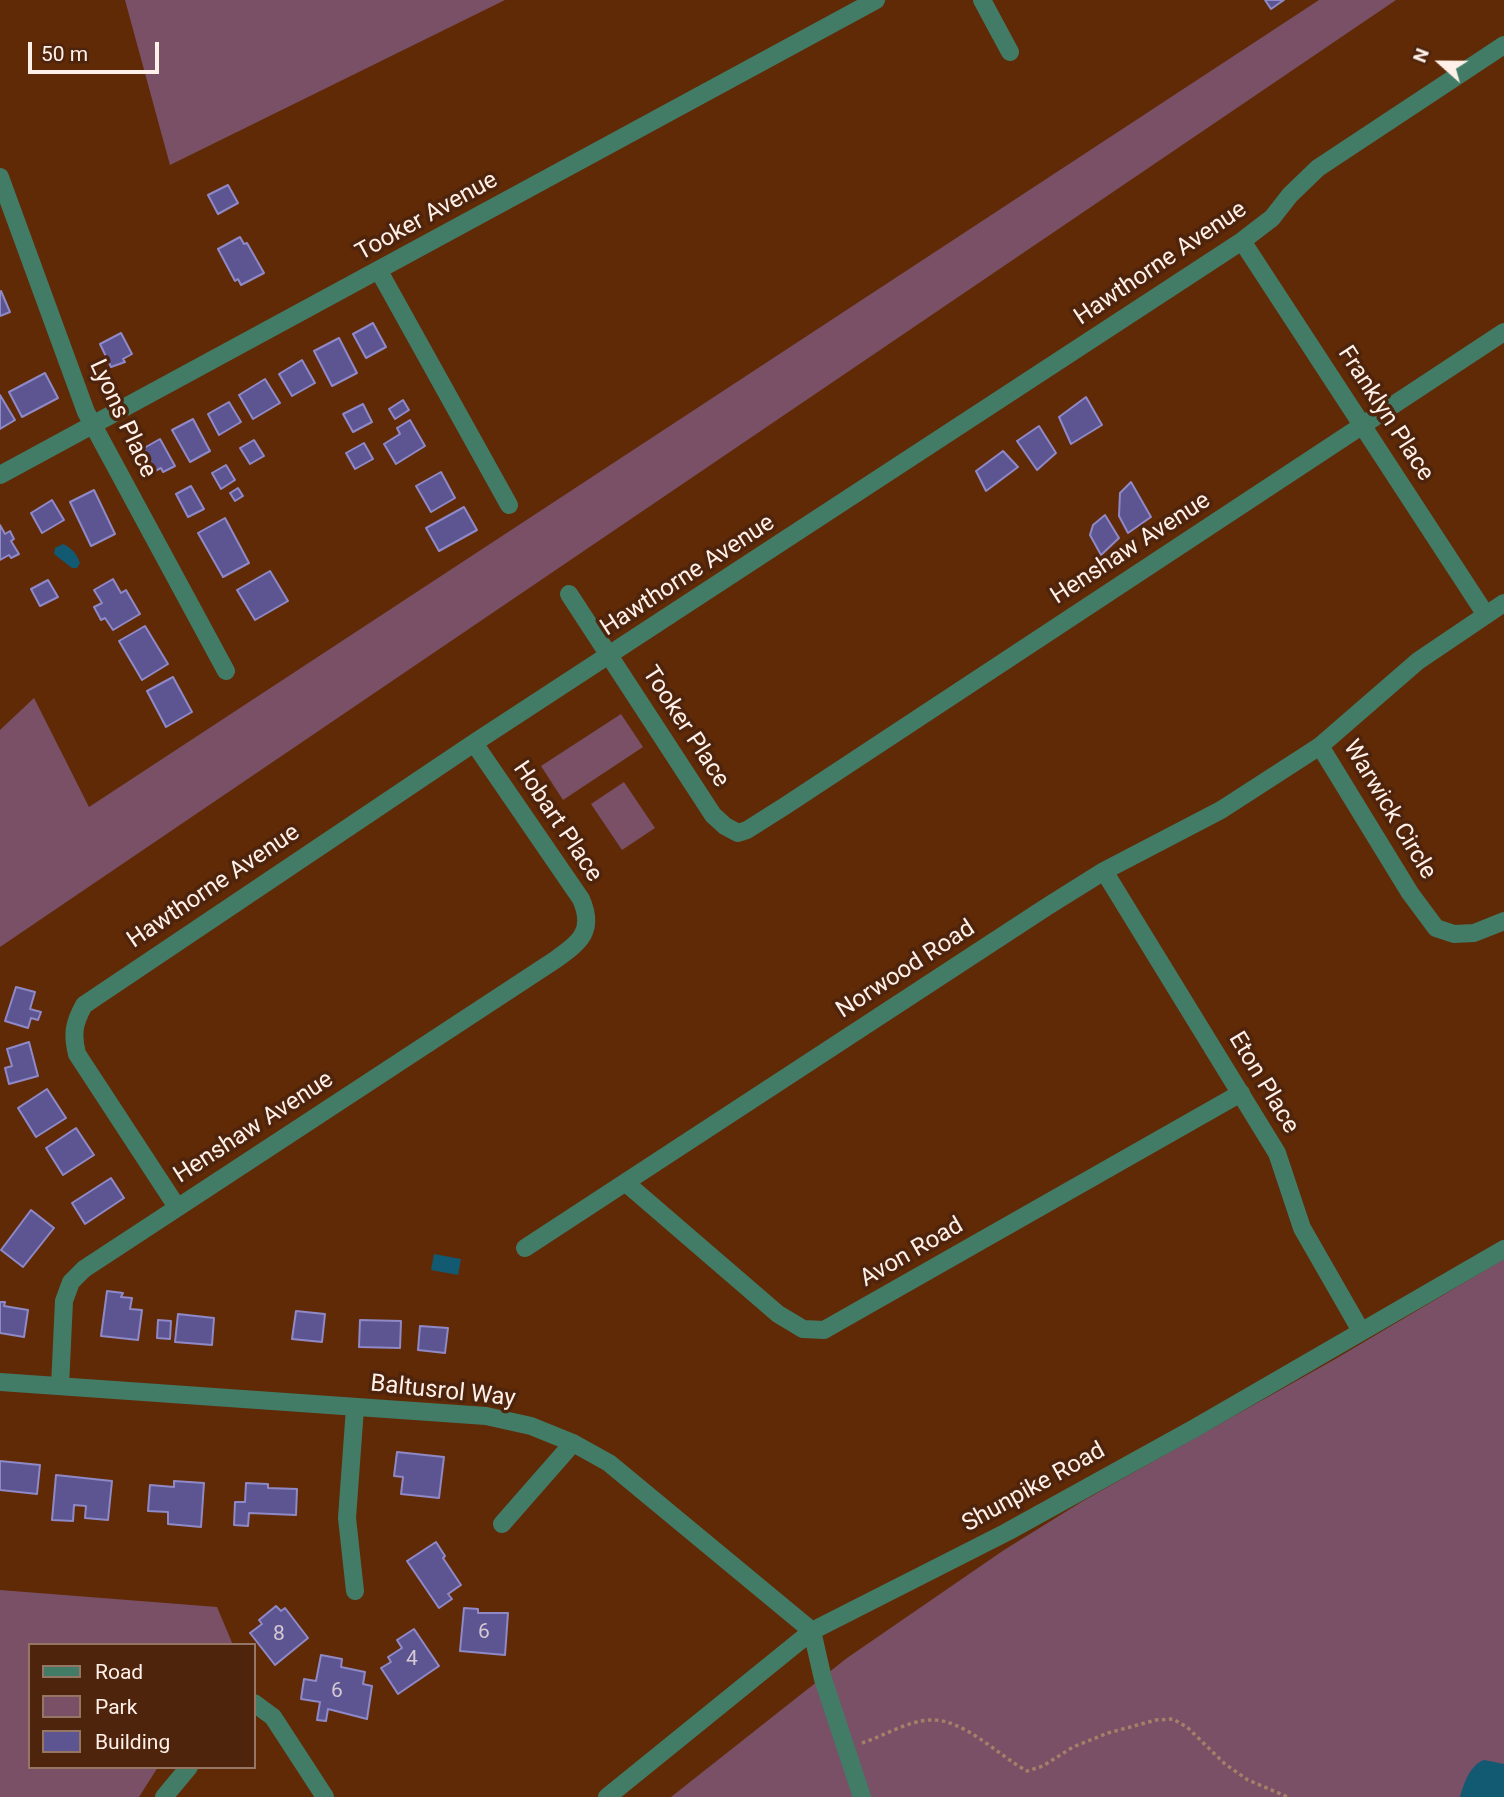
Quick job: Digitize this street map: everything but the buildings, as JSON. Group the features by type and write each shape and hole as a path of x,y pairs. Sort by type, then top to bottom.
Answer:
{"street":[{"name":"Tooker Avenue","path":"0,475 876,0"},
{"path":"982,0 1010,52"},
{"name":"Hawthorne Avenue","path":"177,1207 77,1054 73,1037 75,1021 84,1005 474,743 1242,242 1272,218 1290,195 1318,168 1504,45"},
{"name":"Lyons Place","path":"0,177 86,412 226,671"},
{"name":"Franklyn Place","path":"1242,242 1486,615"},
{"path":"379,271 509,505"},
{"name":"Henshaw Avenue","path":"785,806 1504,331"},
{"name":"Tooker Place","path":"569,594 713,815 725,827 737,833 747,830 785,806"},
{"name":"Warwick Circle","path":"1504,603 1418,661 1320,746 1410,893 1436,928 1454,934 1474,933 1504,921"},
{"name":"Hobart Place","path":"474,743 581,899 586,912 586,930 578,942 555,960"},
{"name":"Norwood Road","path":"525,1248 1104,871 1221,810 1320,746"},
{"name":"Eton Place","path":"1104,871 1277,1153 1302,1228 1360,1331"},
{"name":"Henshaw Avenue","path":"60,1386 64,1301 71,1282 84,1269 555,960"},
{"name":"Avon Road","path":"626,1183 778,1314 803,1329 824,1330 1241,1093"},
{"name":"Shunpike Road","path":"607,1797 812,1631 1007,1532 1195,1428 1504,1249"},
{"name":"Baltusrol Way","path":"0,1382 486,1416 531,1426 573,1443 609,1463 812,1631"},
{"path":"355,1408 347,1518 355,1591"},
{"path":"502,1524 573,1443"},
{"path":"812,1631 823,1679 862,1797"},
{"path":"256,1704 273,1717 316,1794"},
{"path":"164,1797 187,1769"}],"path":[{"path":"847,1748 929,1720 940,1721 965,1729 1027,1771 1043,1766 1073,1747 1108,1733 1156,1720 1173,1719 1187,1727 1226,1764 1248,1780 1288,1797"}],"green space":[{"path":"125,0 505,0 170,165"},
{"path":"1319,0 1396,0 0,947 0,730 34,698 89,807"},
{"path":"621,714 643,747 563,800 541,766"},
{"path":"624,782 655,828 622,850 591,804"},
{"path":"1504,1259 1504,1797 671,1797 847,1658 1004,1550 1083,1501 1337,1358"},
{"path":"0,1590 217,1607 232,1643 28,1643 28,1769 157,1769 139,1797 0,1797"}],"water":[{"path":"63,544 72,549 77,557 80,563 77,568 72,568 54,554 55,548"},
{"path":"434,1254 461,1259 458,1275 431,1270"},
{"path":"1484,1760 1504,1764 1504,1797 1460,1797 1471,1770"}]}
